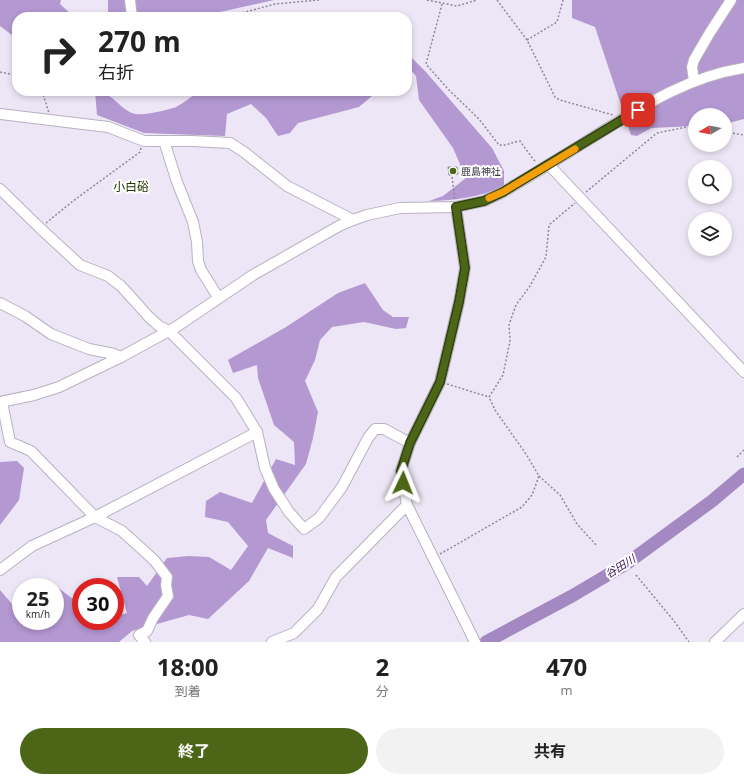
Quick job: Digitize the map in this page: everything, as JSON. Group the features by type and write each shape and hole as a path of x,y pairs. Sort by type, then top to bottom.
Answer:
{"street":[{"path":"130,0 131,12"},
{"path":"694,81 692,67 694,60 731,0"},
{"path":"145,642 139,635 147,631 153,618 168,596 166,585 167,577 154,560 122,531 95,517 31,451 10,442 1,402 34,396 59,387 121,357 169,331 253,275 339,226 367,215 400,208 456,207 484,201 503,192 665,94 694,81 722,72 744,68"},
{"path":"0,114 108,126 144,140 230,143 244,152 287,186 353,220"},
{"path":"164,141 177,182 193,222 197,242 198,261 201,270 218,297"},
{"path":"546,166 580,198 744,372"},
{"path":"0,189 80,265 108,276 121,286 149,317 159,326 169,331 236,398 256,432 265,468 274,489 289,512 304,529 319,518 342,487 368,438 375,429 384,430 410,443"},
{"path":"456,207 465,268 459,302 440,382 410,443 401,471 407,505 475,642"},
{"path":"0,303 25,316 51,334 89,349 114,354 121,357"},
{"path":"0,570 32,546 95,517 256,432"},
{"path":"272,642 294,633 318,610 336,577 407,505"},
{"path":"715,642 744,614"}],"path":[{"path":"245,12 275,4 319,0"},
{"path":"427,0 457,6 477,0"},
{"path":"497,0 527,40 555,97 560,100 624,118"},
{"path":"527,40 557,22 563,0"},
{"path":"442,4 426,64 479,119 499,145 506,146 520,141 533,159 546,166"},
{"path":"0,72 12,74"},
{"path":"44,96 51,120"},
{"path":"490,397 503,375 510,341 509,325 516,305 530,286 546,257 549,225 657,132 688,127"},
{"path":"732,133 744,135"},
{"path":"41,229 72,201 140,152 144,140"},
{"path":"452,177 456,207"},
{"path":"440,382 490,397"},
{"path":"490,397 495,410 526,454 538,476 560,495 577,524 597,546"},
{"path":"738,457 744,450"},
{"path":"433,558 522,507 532,495 538,476"},
{"path":"636,575 674,621 689,642"}],"shaded area":[{"path":"0,0 61,0 60,4 69,12 12,12 12,35 0,26"},
{"path":"108,0 274,0 220,12 108,12"},
{"path":"572,0 744,0 744,119 732,122 732,108 688,108 688,126 651,128 637,136 631,135 595,27 572,18"},
{"path":"412,58 492,148 504,171 504,187 467,197 429,201 443,196 466,178 453,148 419,100 416,76 412,71"},
{"path":"95,96 109,96 127,111 136,114 147,114 176,107 192,96 372,96 359,107 298,123 290,133 278,136 266,118 251,104 227,114 225,136 144,133 97,115"},
{"path":"365,283 383,310 393,317 409,317 406,328 396,329 364,322 332,327 320,340 315,360 305,381 318,412 306,464 266,520 268,533 293,546 293,558 268,548 249,581 208,619 189,615 132,631 119,642 0,642 0,590 12,604 12,630 64,630 64,592 72,598 72,630 124,630 124,614 127,613 124,602 124,578 117,577 139,577 147,586 167,558 189,556 209,557 231,570 248,546 228,522 205,517 206,501 220,492 252,503 276,459 295,465 294,442 274,425 258,378 257,365 233,373 228,360 286,327 338,293"},
{"path":"17,461 24,468 19,500 0,525 0,462"}],"building":[{"name":"鹿島神社","path":"448,167 457,167 458,174 449,175"}],"waterway":[{"name":"谷田川","path":"486,642 572,596 626,564 712,501 744,474"}],"slow traffic":[{"path":"489,198 503,192 575,149"}],"place":[{"name":"鹿島神社","path":"453,171"}],"district":[{"name":"小白硲","path":"131,186"}],"route":[{"path":"403,483 401,471 410,443 440,382 459,302 465,268 456,207 484,201 503,192 638,110"}]}
